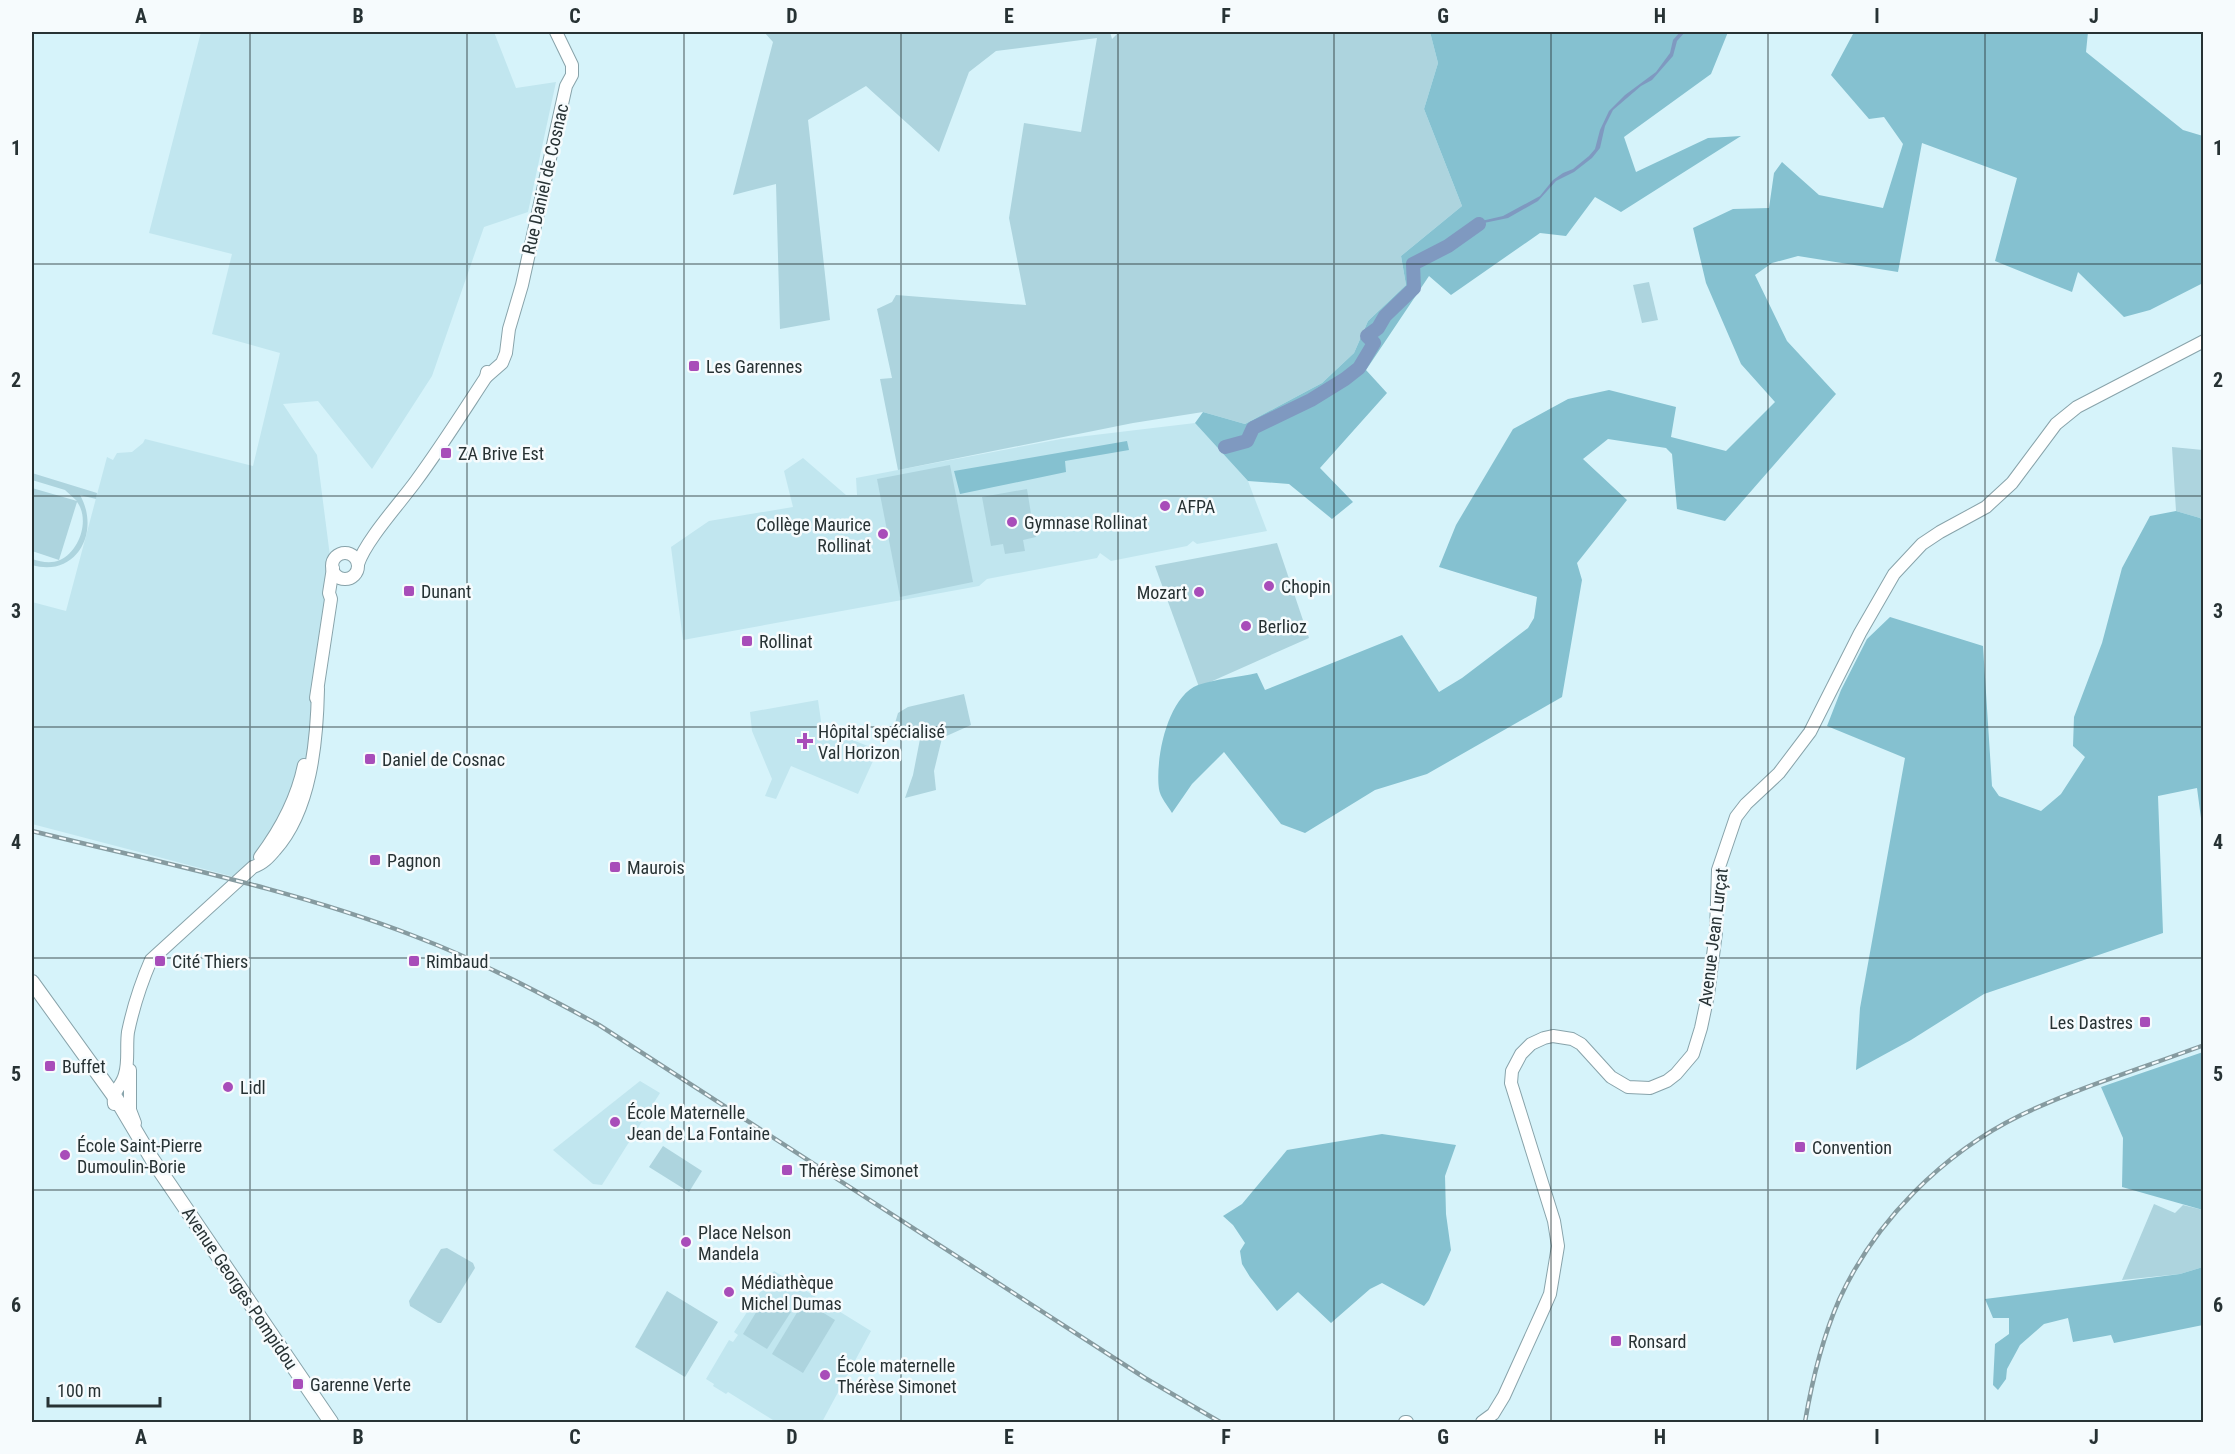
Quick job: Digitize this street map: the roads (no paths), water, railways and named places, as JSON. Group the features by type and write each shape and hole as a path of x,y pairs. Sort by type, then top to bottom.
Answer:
{"main road":[{"name":"Avenue Georges Pompidou","path":"32,982 112,1091 146,1148 331,1422"},
{"name":"Avenue Georges Pompidou","path":"54,1015 56,1023 68,1042 112,1091"},
{"name":"Avenue Georges Pompidou","path":"68,1042 74,1045 112,1091"}],"street":[{"name":"Rue Daniel de Cosnac","path":"358,564 365,549 417,480 486,377 502,363 522,285 566,86 567,68 556,42 556,32"},
{"name":"Avenue Jean Lurçat","path":"1482,1422 1493,1414 1500,1402 1550,1294 1558,1246 1554,1221 1511,1083 1516,1060 1538,1040 1563,1036 1581,1044 1611,1077 1628,1087 1650,1088 1667,1081 1676,1074 1693,1054 1701,1028 1708,995 1716,932 1718,870 1736,817 1746,804 1779,773 1810,732 1874,606 1907,558 1940,532 1986,507 2012,483 2056,424 2077,406 2204,341"},
{"path":"331,599 329,593 334,560 337,556 365,549"},
{"path":"112,1091 126,1072 128,1032 137,996 151,960 254,867 280,828 292,801 302,772 312,721 331,599 338,587 356,573 358,564 355,558 348,554"},
{"path":"333,568 340,578 349,578"},
{"path":"254,867 259,866 286,836 306,790 318,723 318,689"},
{"path":"306,790 304,781 313,732 312,721"},
{"path":"277,848 293,812 292,801"},
{"path":"112,1091 123,1068 127,1052"}],"waterway":[{"path":"1225,447 1247,441 1253,428 1311,400 1359,368 1374,343 1367,336 1378,328 1385,316 1414,288 1413,264 1448,246 1479,224"}],"railway":[{"path":"32,831 273,890 321,904 414,936 508,977 599,1025 1145,1378 1220,1422"},
{"path":"1805,1422 1818,1360 1839,1300 1872,1243 1914,1192 1965,1149 2021,1115 2088,1087 2204,1045"}],"place":[{"name":"Les Garennes","path":"694,366"},
{"name":"ZA Brive Est","path":"446,453"},
{"name":"AFPA","path":"1165,506"},
{"name":"Gymnase Rollinat","path":"1012,522"},
{"name":"Collège Maurice Rollinat","path":"883,534"},
{"name":"Chopin","path":"1269,586"},
{"name":"Dunant","path":"409,591"},
{"name":"Mozart","path":"1199,592"},
{"name":"Berlioz","path":"1246,626"},
{"name":"Rollinat","path":"747,641"},
{"name":"Hôpital spécialisé Val Horizon","path":"805,741"},
{"name":"Daniel de Cosnac","path":"370,759"},
{"name":"Pagnon","path":"375,860"},
{"name":"Maurois","path":"615,867"},
{"name":"Cité Thiers","path":"160,961"},
{"name":"Rimbaud","path":"414,961"},
{"name":"Les Dastres","path":"2145,1022"},
{"name":"Buffet","path":"50,1066"},
{"name":"Lidl","path":"228,1087"},
{"name":"École Maternelle Jean de La Fontaine","path":"615,1122"},
{"name":"Convention","path":"1800,1147"},
{"name":"École Saint-Pierre Dumoulin-Borie","path":"65,1155"},
{"name":"Thérèse Simonet","path":"787,1170"},
{"name":"Place Nelson Mandela","path":"686,1242"},
{"name":"Médiathèque Michel Dumas","path":"729,1292"},
{"name":"Ronsard","path":"1616,1341"},
{"name":"École maternelle Thérèse Simonet","path":"825,1375"},
{"name":"Garenne Verte","path":"298,1384"}]}
